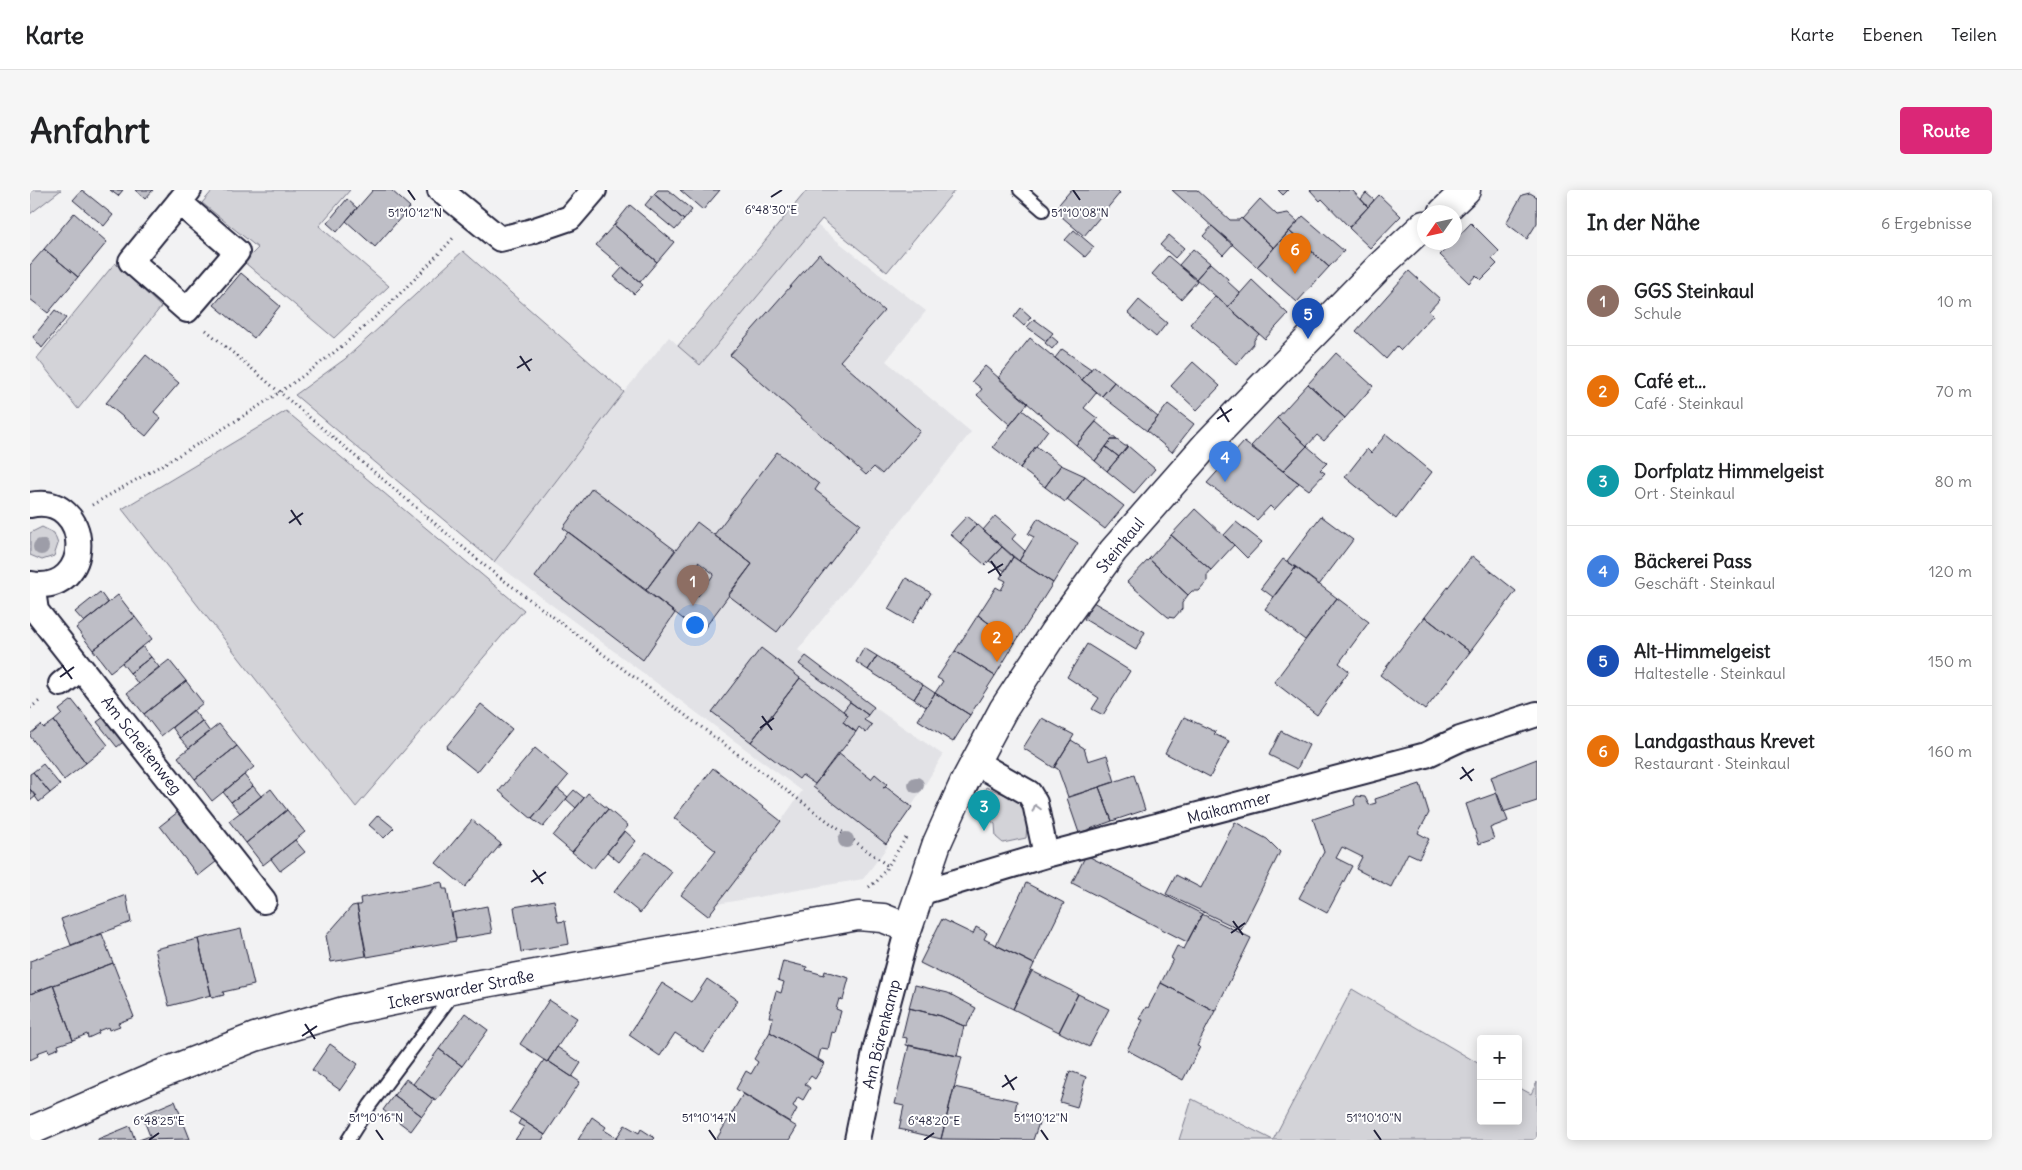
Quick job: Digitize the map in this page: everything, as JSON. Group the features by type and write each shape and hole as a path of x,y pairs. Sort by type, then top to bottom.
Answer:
{"street":[{"path":"440,190 500,239 570,218 594,190"},
{"path":"1450,205 1466,190"},
{"path":"184,196 237,252 187,310 131,261 184,196"},
{"name":"Steinkaul","path":"908,928 937,843 975,762 1008,702 1054,632 1112,551 1207,444 1270,378 1379,267 1417,232"},
{"path":"30,505 43,504 53,506 70,517"},
{"name":"Am Scheitenweg","path":"70,517 75,526 80,545 74,564 61,579 52,583 31,584 36,611 264,901"},
{"path":"61,684 81,668"},
{"name":"Maikammer","path":"919,893 1046,856 1426,755 1460,739 1537,714"},
{"path":"975,762 1029,792 1036,803 1046,856"},
{"name":"Ickerswarder Straße","path":"30,1131 161,1074 255,1037 344,1011 457,988 858,916 883,918 908,928"},
{"name":"Am Bärenkamp","path":"857,1140 876,1047 908,928"}],"lane":[{"path":"1020,190 1043,210"},
{"path":"348,1140 370,1105 457,988"}],"path":[{"path":"70,517 226,427 332,354 422,272 473,216"},
{"path":"187,310 195,321 490,570 888,866 907,835"}],"shaded area":[{"path":"30,190 61,190 30,214"},
{"path":"213,190 350,190 319,226 389,286 334,338 244,262 258,248 202,203"},
{"path":"807,190 955,190 887,272 822,219 700,365 678,346"},
{"path":"817,225 926,311 886,361 971,432 798,650 874,707 943,755 886,844 888,846 863,879 717,904 802,791 494,562 624,392 669,337 700,365"},
{"path":"463,251 624,392 494,562 295,395 345,359"},
{"path":"115,263 161,307 78,409 37,358"},
{"path":"286,411 524,610 356,807 122,509"},
{"path":"42,527 54,533 58,544 54,556 42,560 30,555 30,533"},
{"path":"986,787 1021,801 1028,813 1026,838 1003,843 996,837 995,824 979,811 980,800"},
{"path":"1352,989 1477,1063 1477,1125 1522,1125 1522,1089 1531,1094 1537,1082 1537,1140 1273,1140"},
{"path":"1192,1099 1273,1140 1179,1140"}],"building":[{"path":"82,190 113,215 104,226 73,200"},
{"path":"110,190 123,190 118,196"},
{"path":"135,190 153,190 145,199"},
{"path":"373,190 391,190 410,207 375,247 346,221"},
{"path":"658,190 668,190 692,210 684,220 654,194"},
{"path":"680,190 720,190 703,210"},
{"path":"1071,190 1117,190 1120,193 1084,236 1054,210"},
{"path":"1172,190 1197,190 1230,220 1239,220 1241,218 1274,248 1257,267"},
{"path":"1278,190 1288,190 1283,195"},
{"path":"1310,190 1352,190 1368,207 1349,227 1322,199 1320,201"},
{"path":"1366,193 1374,200 1368,207 1361,199"},
{"path":"1530,193 1537,197 1537,223 1527,239 1506,223 1522,195"},
{"path":"654,194 684,220 675,230 645,205"},
{"path":"1379,195 1401,216 1370,248 1349,228"},
{"path":"347,199 357,208 337,232 327,223"},
{"path":"1260,199 1277,215 1288,213 1298,222 1274,248 1242,219"},
{"path":"630,205 674,242 657,262 614,225"},
{"path":"74,213 107,242 78,277 44,249"},
{"path":"1303,216 1344,251 1329,267 1289,231"},
{"path":"1471,223 1499,251 1492,259 1497,264 1481,280 1476,275 1469,283 1440,255 1445,250 1462,250 1462,232"},
{"path":"614,225 657,262 640,282 596,245"},
{"path":"1212,226 1233,244 1223,255 1203,236"},
{"path":"1074,230 1094,247 1085,257 1065,240"},
{"path":"1289,231 1329,267 1297,302 1257,267"},
{"path":"1169,235 1184,248 1175,258 1160,245"},
{"path":"44,249 78,277 48,313 30,299 30,265"},
{"path":"1193,249 1210,263 1196,279 1179,265"},
{"path":"819,254 884,311 840,361 920,431 882,474 874,467 866,475 730,355"},
{"path":"1168,256 1197,281 1181,299 1152,274"},
{"path":"1210,263 1240,293 1228,307 1196,279"},
{"path":"623,267 643,285 634,294 614,277"},
{"path":"1409,271 1440,299 1429,311 1433,315 1401,350 1397,346 1386,359 1356,331"},
{"path":"241,273 280,306 254,338 214,305"},
{"path":"1252,280 1288,314 1265,339 1228,307"},
{"path":"1215,296 1259,334 1254,343 1236,364 1190,324"},
{"path":"1139,300 1167,323 1156,337 1128,313"},
{"path":"1021,308 1031,317 1024,326 1014,317"},
{"path":"55,310 66,318 42,348 33,337"},
{"path":"1034,319 1053,333 1046,341 1027,327"},
{"path":"1051,336 1058,342 1052,349 1045,343"},
{"path":"1030,338 1097,392 1084,408 1098,419 1076,445 998,378"},
{"path":"1062,349 1091,369 1082,380 1055,358"},
{"path":"1336,353 1373,386 1345,418 1308,384"},
{"path":"146,355 179,383 154,412 161,418 146,436 106,403"},
{"path":"1193,362 1220,386 1197,410 1171,386"},
{"path":"985,366 1028,403 1010,425 977,395 982,389 972,381"},
{"path":"1094,366 1114,382 1102,396 1082,380"},
{"path":"1114,382 1158,417 1147,431 1102,396"},
{"path":"1308,384 1345,418 1324,441 1317,435 1307,446 1277,418"},
{"path":"1168,404 1194,424 1172,452 1147,431"},
{"path":"1022,410 1048,430 1020,468 993,447"},
{"path":"1277,418 1307,446 1283,471 1251,446"},
{"path":"1096,422 1117,440 1111,440 1095,461 1076,445"},
{"path":"1386,434 1432,472 1396,519 1345,477 1367,449 1371,453"},
{"path":"1111,440 1117,440 1128,446 1119,457 1106,447"},
{"path":"1244,442 1299,483 1274,510 1270,506 1257,520 1207,483"},
{"path":"1036,446 1061,465 1045,487 1020,468"},
{"path":"1128,446 1155,469 1134,493 1107,471"},
{"path":"1307,446 1327,463 1320,470 1325,473 1309,490 1283,471"},
{"path":"1106,447 1119,457 1107,471 1095,461"},
{"path":"777,452 819,484 815,490 860,524 777,632 728,595 752,564 714,535"},
{"path":"1061,465 1085,476 1065,502 1045,487"},
{"path":"1085,476 1124,506 1105,529 1067,500"},
{"path":"592,488 675,550 646,590 563,528"},
{"path":"1195,509 1234,545 1211,570 1171,535"},
{"path":"967,516 977,524 960,543 950,534"},
{"path":"995,516 1016,534 1012,539 1025,551 1019,561 983,530"},
{"path":"1321,516 1353,540 1319,585 1287,561"},
{"path":"1038,518 1078,543 1053,583 1019,561 1034,537 1028,534"},
{"path":"697,522 752,564 701,633 646,590","holes":["698,562 714,574 698,596 682,584"]},
{"path":"1236,522 1262,542 1247,558 1224,535"},
{"path":"977,524 1002,547 985,565 960,543"},
{"path":"568,532 675,613 643,660 535,577"},
{"path":"1171,535 1211,570 1207,575 1207,582 1199,591 1192,591 1188,595 1149,559"},
{"path":"1002,547 1013,557 1005,571 989,561"},
{"path":"1472,556 1516,591 1470,652 1425,617"},
{"path":"1013,557 1053,583 1015,643 978,615 996,587 1001,590 1006,581 1000,578"},
{"path":"1149,559 1188,595 1182,603 1182,609 1174,618 1168,617 1127,582"},
{"path":"1283,559 1296,567 1273,597 1261,588"},
{"path":"1296,567 1337,598 1305,640 1265,609"},
{"path":"906,578 931,593 912,623 888,609"},
{"path":"100,592 108,603 84,622 75,612"},
{"path":"118,595 135,617 93,650 76,628"},
{"path":"1337,598 1369,622 1339,663 1349,671 1317,715 1274,682"},
{"path":"1093,602 1145,632 1136,650 1084,619"},
{"path":"978,615 1015,643 995,676 955,651"},
{"path":"135,617 152,639 110,672 93,650"},
{"path":"1425,617 1470,652 1425,710 1380,675"},
{"path":"1087,644 1130,671 1103,715 1092,709 1099,698 1067,677"},
{"path":"142,646 151,657 130,673 122,663"},
{"path":"761,648 800,678 751,742 712,712"},
{"path":"864,648 877,656 868,670 856,662"},
{"path":"955,651 995,676 970,715 935,693 943,681 937,678"},
{"path":"806,656 874,707 868,715 799,664"},
{"path":"877,656 923,685 914,699 868,670"},
{"path":"151,657 159,667 138,684 130,673"},
{"path":"169,660 186,681 144,714 127,693"},
{"path":"800,678 848,715 843,722 856,732 815,784 802,775 799,779 751,742"},
{"path":"186,681 203,703 161,736 144,714"},
{"path":"923,685 935,693 926,707 914,699"},
{"path":"935,693 970,715 953,742 918,720"},
{"path":"72,700 108,745 86,763 54,721 62,714 59,710"},
{"path":"850,702 868,715 864,720 872,725 866,733 859,727 856,732 843,722 848,715 843,711"},
{"path":"481,704 512,729 477,772 446,747"},
{"path":"193,710 202,721 180,738 172,727"},
{"path":"108,714 127,739 117,747 97,722"},
{"path":"1184,717 1216,732 1214,734 1229,741 1210,777 1165,753"},
{"path":"1042,718 1074,735 1054,768 1023,748"},
{"path":"54,721 86,763 64,780 30,736 41,725 44,728"},
{"path":"202,721 210,732 189,748 180,738"},
{"path":"219,724 237,746 195,779 178,757"},
{"path":"1281,731 1309,745 1297,769 1269,755"},
{"path":"1071,740 1084,748 1088,761 1107,755 1115,782 1068,797 1058,769 1054,767"},
{"path":"237,746 254,767 212,801 195,779"},
{"path":"535,748 568,776 532,819 499,791"},
{"path":"838,753 871,779 875,774 887,784 883,788 886,787 912,807 886,844 813,787"},
{"path":"1537,759 1537,801 1503,812 1491,777"},
{"path":"43,764 60,785 50,793 33,772"},
{"path":"713,768 781,821 708,916 681,895 716,851 674,818"},
{"path":"33,772 50,793 39,802 30,789 30,774"},
{"path":"244,775 253,786 231,802 223,792"},
{"path":"1134,775 1145,810 1112,821 1099,787"},
{"path":"1420,784 1429,813 1418,833 1429,839 1419,858 1408,853 1391,887 1356,869 1362,857 1342,847 1336,858 1352,866 1327,913 1299,898 1324,852 1313,819 1355,805 1354,800 1357,796 1365,797 1369,805 1376,803 1375,799"},
{"path":"253,786 261,796 240,813 231,802"},
{"path":"1099,787 1112,821 1079,833 1067,798"},
{"path":"557,788 568,797 543,827 532,819"},
{"path":"30,789 36,796 30,801"},
{"path":"271,789 287,810 246,843 229,821"},
{"path":"574,790 584,798 576,808 566,799"},
{"path":"588,793 608,809 572,852 553,836"},
{"path":"1497,793 1508,821 1490,828 1494,839 1479,844 1466,804"},
{"path":"183,808 221,858 198,876 160,826"},
{"path":"608,809 628,826 593,869 572,852"},
{"path":"287,810 305,832 263,865 246,843"},
{"path":"378,815 394,828 384,838 369,825"},
{"path":"472,820 501,844 465,887 436,863"},
{"path":"1235,822 1267,839 1280,852 1241,930 1166,894 1176,875 1201,888"},
{"path":"625,831 636,841 619,862 607,852"},
{"path":"295,840 305,852 280,871 271,859"},
{"path":"646,852 672,872 640,913 614,892"},
{"path":"1086,855 1202,914 1187,942 1072,883"},
{"path":"442,882 443,889 447,889 456,941 367,957 357,905 361,905 360,898"},
{"path":"1026,883 1064,903 1034,964 996,945"},
{"path":"126,895 131,922 71,945 61,919"},
{"path":"554,900 558,922 565,921 569,944 521,952 514,907"},
{"path":"357,905 366,956 331,962 326,936 352,906"},
{"path":"487,906 492,933 456,939 452,913"},
{"path":"1202,914 1251,938 1215,1011 1161,983 1177,946 1184,949"},
{"path":"942,919 973,934 976,927 987,933 984,939 1034,964 1013,1009 920,963"},
{"path":"241,929 254,985 223,992 224,995 212,998 198,939"},
{"path":"102,934 113,963 30,994 30,961"},
{"path":"198,939 211,995 169,1006 155,949"},
{"path":"783,961 807,967 806,970 824,975 825,971 849,978 843,1000 839,999 836,1009 841,1011 835,1033 832,1032 828,1050 821,1049 818,1059 824,1064 770,1032 773,1017 769,1017 776,991 781,993 784,982 778,980"},
{"path":"113,963 134,1017 118,1023 120,1026 109,1030 108,1027 88,1038 87,1034 73,1040 53,985"},
{"path":"1032,971 1078,994 1059,1032 1013,1009"},
{"path":"707,979 738,1000 704,1052 675,1033 660,1056 629,1035 662,983 692,1002"},
{"path":"1161,983 1215,1011 1197,1046 1200,1047 1183,1080 1127,1050 1143,1020 1139,1019 1146,1007 1148,1008"},
{"path":"53,985 73,1040 58,1045 59,1048 49,1052 48,1049 37,1053 38,1056 30,1060 30,994"},
{"path":"915,985 948,993 976,1008 966,1027 941,1016 909,1008"},
{"path":"1078,994 1109,1009 1089,1047 1059,1032"},
{"path":"549,1000 577,1018 547,1062 520,1044"},
{"path":"909,1008 941,1016 964,1026 957,1056 906,1045 907,1038 902,1037"},
{"path":"465,1013 488,1030 462,1066 439,1049"},
{"path":"770,1032 824,1064 815,1079 811,1076 805,1084 810,1088 803,1100 798,1097 793,1106 797,1109 790,1122 736,1089 746,1071 751,1074 758,1062 754,1059"},
{"path":"330,1044 358,1064 340,1090 312,1070"},
{"path":"909,1045 962,1057 941,1139 899,1129 904,1106 895,1104"},
{"path":"557,1047 581,1063 572,1077 548,1061"},
{"path":"439,1049 462,1066 436,1101 413,1084"},
{"path":"544,1060 580,1082 545,1135 510,1112"},
{"path":"1070,1071 1086,1077 1077,1107 1060,1102"},
{"path":"406,1079 434,1100 422,1116 394,1095"},
{"path":"954,1087 1017,1101 1015,1111 1041,1117 1033,1140 941,1139"},
{"path":"743,1094 797,1127 789,1140 716,1140"},
{"path":"394,1095 422,1116 411,1131 383,1110"},
{"path":"175,1101 190,1139 139,1140 150,1136 142,1115"},
{"path":"592,1117 606,1127 604,1130 617,1138 615,1140 578,1140"},
{"path":"521,1119 545,1135 542,1140 515,1140 524,1127 518,1124"},
{"path":"625,1125 639,1133 641,1129 655,1138 653,1140 615,1140"},
{"path":"130,1126 135,1140 98,1140 98,1139"}],"place":[{"name":"Landgasthaus Krevet","path":"1295,274"},
{"name":"Alt-Himmelgeist","path":"1308,339"},
{"name":"Bäckerei Pass","path":"1225,482"},
{"name":"GGS Steinkaul","path":"693,606"},
{"name":"Café et...","path":"997,662"},
{"name":"Dorfplatz Himmelgeist","path":"984,831"}]}
